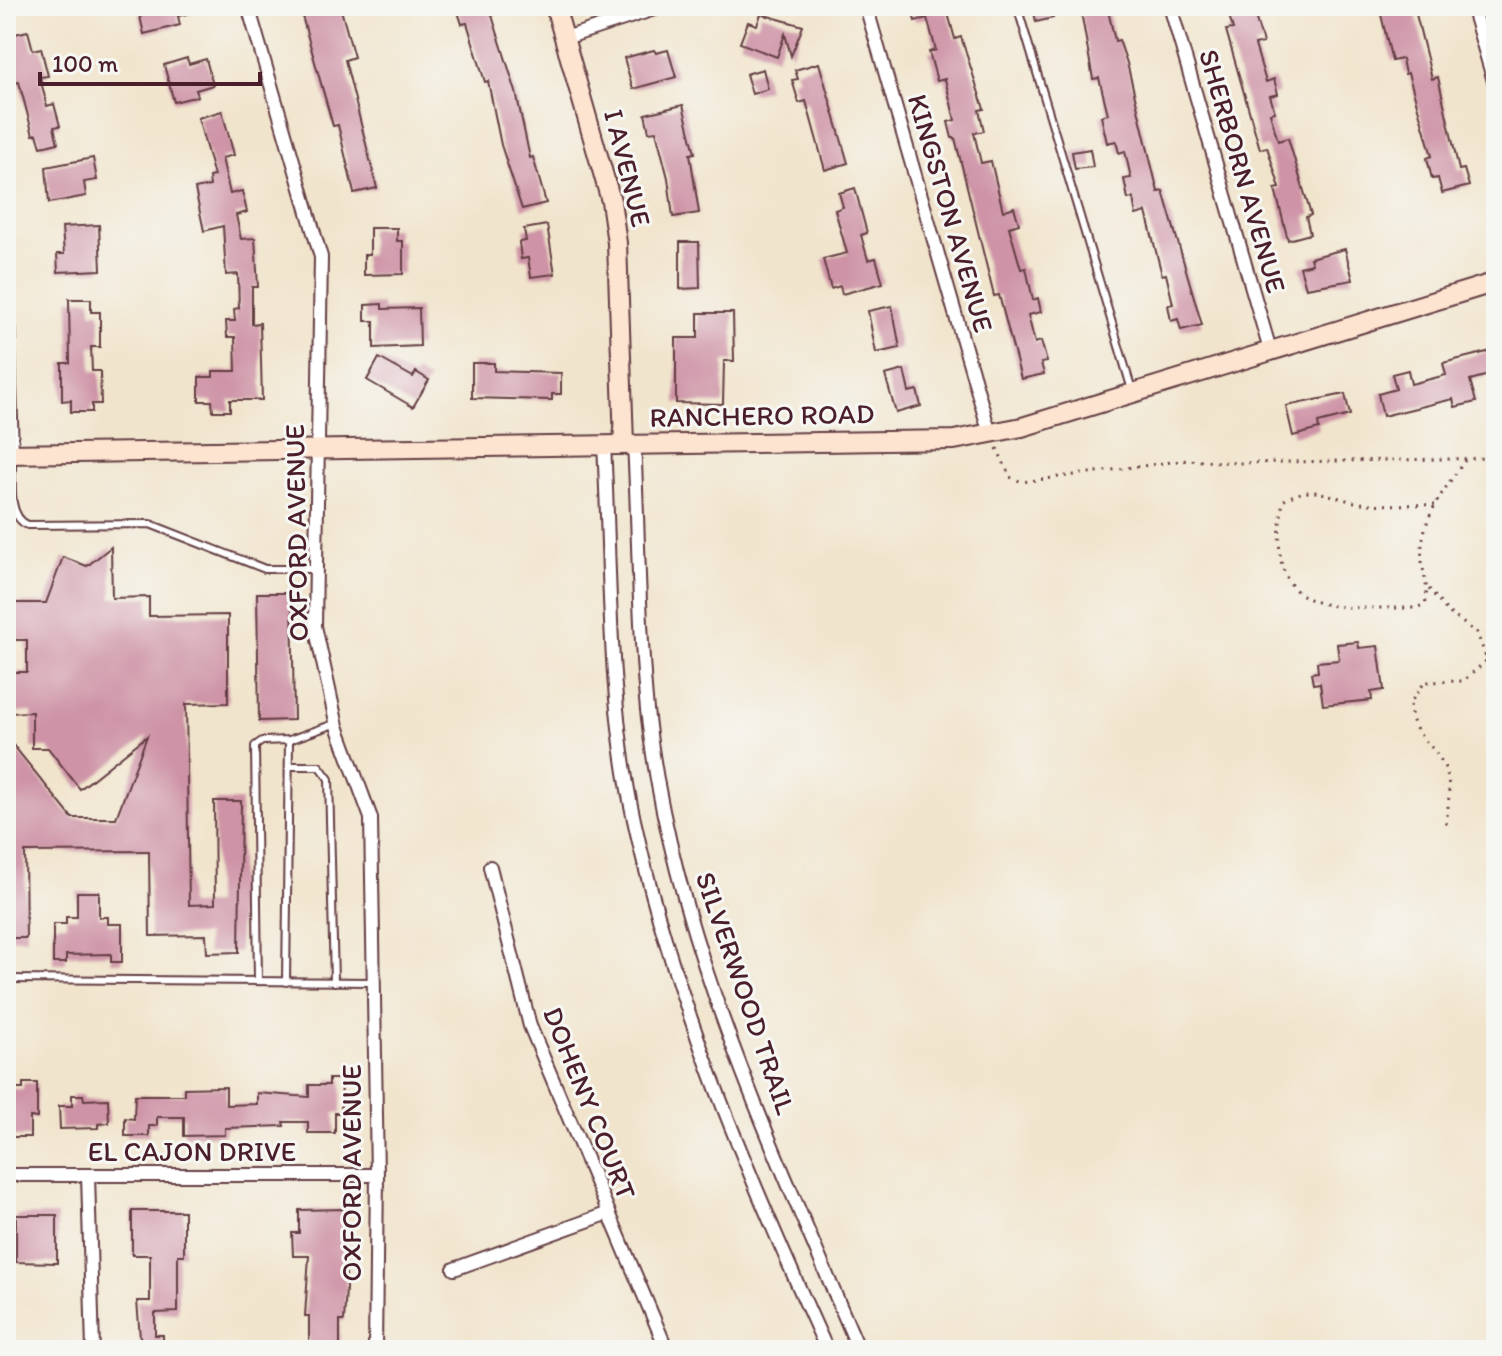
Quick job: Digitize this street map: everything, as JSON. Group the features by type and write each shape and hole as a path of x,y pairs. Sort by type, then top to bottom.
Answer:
{"main road":[{"name":"I AVENUE","path":"555,6 611,201 617,243 629,444"},
{"name":"RANCHERO ROAD","path":"9,454 941,441 990,434 1133,394 1496,282"}],"street":[{"name":"OXFORD AVENUE","path":"248,6 321,257 315,626 337,723 371,818 377,1175 375,1350"},
{"path":"565,38 664,6"},
{"name":"KINGSTON AVENUE","path":"866,6 990,434"},
{"name":"SHERBORN AVENUE","path":"1170,6 1270,350"},
{"path":"1472,6 1496,88"},
{"path":"6,245 9,454"},
{"name":"SILVERWOOD TRAIL","path":"629,444 647,710 665,814 687,904 695,934 758,1106 859,1350"},
{"name":"SILVERWOOD TRAIL","path":"604,445 616,710 634,819 670,956 728,1117 827,1350"},
{"name":"DOHENY COURT","path":"490,867 530,1026 667,1350"},
{"name":"EL CAJON DRIVE","path":"6,1175 377,1175"},
{"path":"88,1175 93,1350"},
{"path":"454,1269 609,1213"}],"lane":[{"path":"1017,6 1133,394"},
{"path":"9,454 14,514 28,525 150,524 265,569 315,569"},
{"path":"258,981 255,746 262,741 289,740 337,723"},
{"path":"286,982 289,740"},
{"path":"289,766 319,766 329,779 334,982"},
{"path":"6,979 374,982"}],"path":[{"path":"990,434 1010,477 1022,482 1164,461 1496,458"},
{"path":"1446,825 1449,787 1442,762 1411,724 1410,703 1425,682 1463,681 1487,660 1477,633 1448,612 1429,589 1422,563 1422,536 1435,505 1466,459"},
{"path":"1429,589 1425,604 1416,608 1332,608 1306,599 1290,585 1277,534 1283,501 1296,492 1311,490 1358,503 1435,505"}],"building":[{"path":"165,6 202,6 203,10 178,16 180,25 144,34 139,12"},
{"path":"340,6 354,57 345,60 377,188 354,193 338,125 333,126 302,16"},
{"path":"456,6 489,6 516,92 530,158 533,157 546,203 522,209 501,145 488,81 485,82 467,23 462,24"},
{"path":"911,6 946,6 955,39 961,37 984,109 979,110 984,131 974,133 981,163 991,161 1003,211 1014,207 1019,224 1009,227 1021,269 1026,268 1033,300 1038,298 1041,312 1028,315 1035,343 1041,341 1047,362 1041,363 1044,374 1021,379 999,295 994,296 955,138 952,138 948,122 955,120 945,79 937,81 929,52 936,50 927,18 915,21"},
{"path":"1033,6 1050,6 1053,18 1036,22"},
{"path":"1080,6 1107,6 1115,41 1119,40 1127,63 1158,192 1163,191 1202,325 1181,330 1178,319 1171,321 1168,305 1173,304 1146,212 1136,215 1133,198 1128,199 1124,179 1131,178 1125,151 1119,153 1116,141 1107,143 1101,116 1108,114 1099,78 1093,79"},
{"path":"1252,6 1263,43 1255,45 1266,82 1274,79 1278,94 1270,96 1275,112 1270,113 1278,141 1288,138 1311,215 1306,217 1310,234 1288,240 1275,189 1280,188 1267,147 1260,149 1226,30 1233,29 1228,12"},
{"path":"1379,6 1414,6 1432,79 1438,77 1459,170 1464,169 1469,186 1442,193 1438,178 1432,179 1427,158 1432,156 1408,73 1405,74 1402,59 1392,61"},
{"path":"761,14 803,26 791,56 785,34 777,57 740,43 748,22 757,25"},
{"path":"28,31 33,50 41,48 48,76 40,77 47,106 54,104 60,126 54,127 58,143 41,147 37,134 33,135 19,82 15,83 6,44 6,36"},
{"path":"654,50 656,53 668,50 676,77 633,89 624,58"},
{"path":"187,58 189,64 206,59 213,85 196,90 198,96 174,102 164,65"},
{"path":"819,63 848,163 825,170 806,101 799,103 792,80 798,79 795,70"},
{"path":"763,69 768,89 752,94 746,74"},
{"path":"683,105 695,153 690,154 699,213 673,217 668,178 656,131 649,132 645,114"},
{"path":"222,111 234,155 222,158 230,194 242,191 247,212 236,215 241,239 255,238 258,287 252,287 252,324 260,323 262,400 230,400 230,411 213,411 212,401 199,401 199,377 213,377 213,371 236,371 235,337 227,337 226,321 235,321 234,309 239,308 238,274 226,275 223,226 204,231 195,189 210,186 209,177 214,176 198,118"},
{"path":"1090,149 1093,167 1075,169 1072,152"},
{"path":"93,158 97,180 84,182 86,196 49,203 46,167"},
{"path":"855,188 867,233 861,235 868,260 876,258 883,283 842,294 840,286 831,289 823,259 847,253 835,210 843,207 839,193"},
{"path":"99,225 101,270 58,272 57,254 64,254 62,227"},
{"path":"547,225 555,274 531,277 528,258 521,259 519,242 526,241 524,229"},
{"path":"370,228 397,228 397,241 403,241 403,274 364,275 364,255 370,255"},
{"path":"680,242 699,242 700,288 680,289"},
{"path":"1345,249 1353,280 1306,288 1300,267 1312,264 1310,258"},
{"path":"69,299 91,299 91,312 100,312 100,347 91,347 92,371 100,371 101,404 92,404 92,412 71,412 71,400 62,401 62,363 70,363"},
{"path":"382,304 382,309 419,308 420,346 374,348 374,321 365,321 365,305"},
{"path":"892,306 900,348 876,353 868,311"},
{"path":"698,313 733,313 734,361 724,361 723,404 676,403 676,338 698,338"},
{"path":"1491,351 1496,373 1470,380 1476,402 1455,407 1453,399 1383,416 1378,394 1396,389 1392,374 1408,370 1411,384 1446,375 1443,363"},
{"path":"379,358 413,377 416,372 429,380 413,407 367,380"},
{"path":"472,363 494,363 494,371 561,373 561,394 552,394 552,400 472,398"},
{"path":"904,370 909,392 917,390 921,406 896,413 885,375"},
{"path":"1345,394 1350,415 1318,423 1319,429 1293,436 1286,406"},
{"path":"111,547 112,598 149,597 149,616 228,615 228,703 186,704 189,905 215,904 214,801 241,801 239,952 207,953 206,935 150,936 149,851 25,852 26,938 6,938 6,736 72,818 116,818 147,736 80,789 48,748 32,748 32,712 6,713 6,672 27,672 27,640 6,640 6,603 46,603 63,557 87,566"},
{"path":"257,593 292,593 294,720 259,721"},
{"path":"1358,642 1359,648 1378,646 1384,690 1371,692 1372,700 1323,705 1320,683 1313,684 1311,673 1318,672 1317,662 1339,660 1337,644"},
{"path":"77,892 99,892 99,917 108,917 108,924 122,924 122,962 111,962 111,954 66,955 66,963 53,963 53,924 66,924 66,917 77,917"},
{"path":"329,1079 342,1079 341,1113 335,1113 335,1133 308,1133 308,1122 283,1122 284,1126 225,1128 225,1135 184,1136 184,1117 157,1117 157,1126 149,1126 149,1136 125,1136 125,1118 134,1119 135,1095 184,1095 184,1088 226,1087 226,1105 257,1104 257,1093 309,1097 309,1085 329,1085"},
{"path":"23,1083 37,1083 37,1118 30,1117 30,1137 6,1137 6,1089 23,1089"},
{"path":"72,1095 83,1095 84,1100 108,1099 109,1123 98,1124 98,1128 60,1129 59,1106 72,1106"},
{"path":"345,1209 346,1288 344,1321 340,1321 340,1350 309,1350 309,1316 305,1316 309,1256 293,1256 292,1233 299,1233 299,1210"},
{"path":"132,1211 184,1211 184,1255 178,1255 178,1312 155,1313 155,1335 163,1335 163,1350 141,1350 137,1301 150,1301 150,1255 132,1255"},
{"path":"16,1215 57,1215 57,1263 16,1262"}]}
